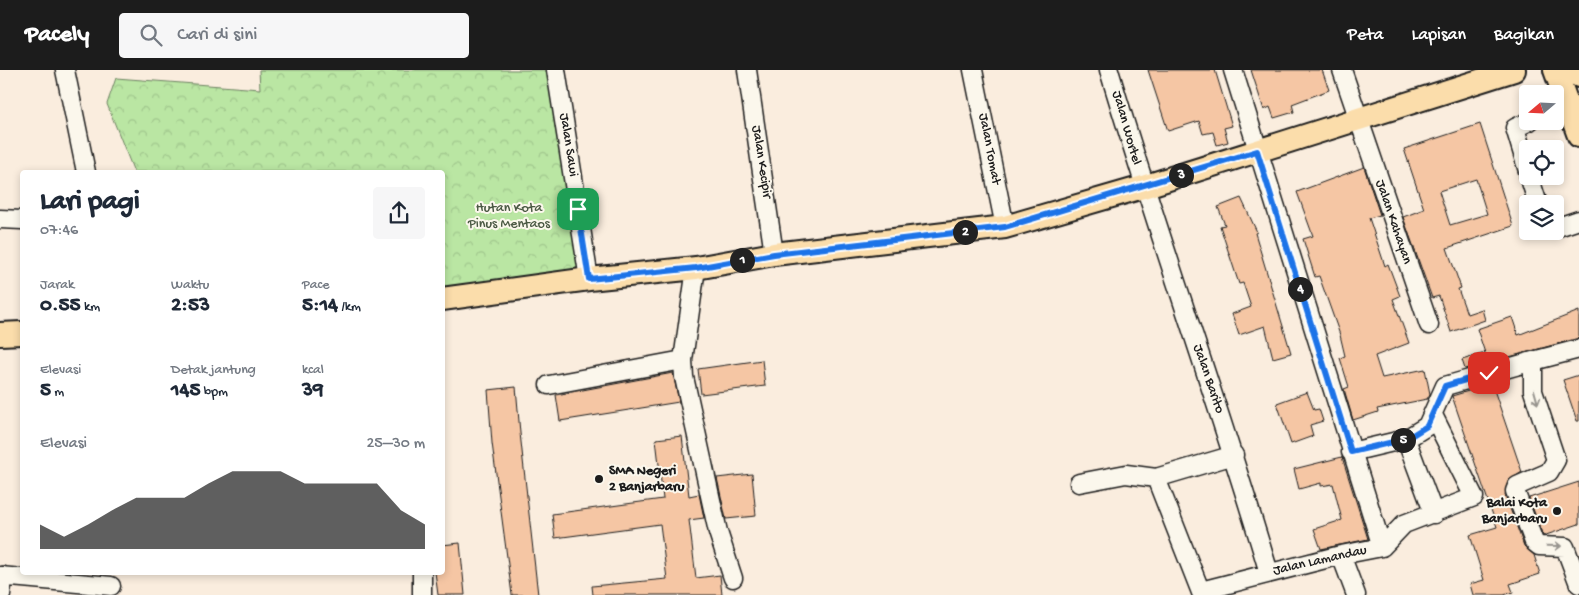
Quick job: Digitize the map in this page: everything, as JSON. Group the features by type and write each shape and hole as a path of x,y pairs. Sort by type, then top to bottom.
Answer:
{"main road":[{"path":"445,299 589,279 696,268 774,254 1005,227 1143,187 1514,70"},
{"path":"1556,70 1558,85"},
{"path":"1577,70 1579,76"},
{"path":"1564,114 1579,136"},
{"path":"0,334 20,333"}],"street":[{"path":"65,70 86,170"},
{"name":"Jalan Sawi","path":"556,70 589,279"},
{"name":"Jalan Kecipir","path":"747,70 774,254"},
{"name":"Jalan Tomat","path":"973,70 1005,227"},
{"name":"Jalan Wortel","path":"1109,70 1143,187"},
{"path":"1233,70 1351,452 1382,546 1404,524 1474,497 1433,414"},
{"name":"Jalan Kahayan","path":"1342,70 1357,119 1429,325"},
{"path":"1519,125 1515,132 1519,144"},
{"name":"Jalan Barito","path":"1143,187 1234,455 1269,573"},
{"path":"0,219 20,220"},
{"path":"1564,225 1579,220"},
{"path":"696,268 683,360 684,377 708,491 718,532 733,578"},
{"path":"1351,452 1406,439 1427,426 1445,386 1579,349"},
{"path":"549,385 683,360"},
{"path":"1533,361 1533,390 1556,460 1549,472 1517,486 1515,491 1534,542 1539,546 1565,547 1579,584"},
{"path":"1406,439 1434,514"},
{"path":"1079,483 1126,474 1156,478 1234,455"},
{"path":"1156,478 1202,593"},
{"name":"Jalan Lamandau","path":"1202,593 1269,573 1382,546"},
{"path":"1341,555 1356,595"},
{"path":"422,575 422,595"},
{"path":"1,595 2,576 111,584"}],"green space":[{"name":"Hutan Kota Pinus Mentaos","path":"259,70 554,70 585,274 445,293 445,170 133,170 107,104 116,78 260,89"}],"building":[{"path":"1148,70 1215,70 1232,126 1224,128 1228,142 1217,145 1213,132 1203,134 1199,121 1168,131"},
{"path":"1251,70 1322,70 1329,90 1292,104 1294,112 1274,118 1270,107 1264,110"},
{"path":"1480,124 1513,226 1447,248 1461,288 1458,289 1467,314 1482,309 1485,320 1451,332 1439,296 1432,298 1403,217 1424,209 1404,149","holes":["1476,179 1487,214 1450,225 1439,191"]},
{"path":"1364,167 1380,215 1369,218 1385,266 1388,264 1400,296 1393,299 1409,343 1375,356 1382,378 1425,369 1430,394 1427,399 1377,409 1378,412 1353,420 1344,389 1349,387 1340,358 1345,356 1340,335 1319,276 1315,277 1303,239 1313,236 1297,192"},
{"path":"1241,198 1257,232 1255,233 1291,353 1273,358 1265,326 1239,335 1232,314 1251,307 1243,283 1239,284 1220,226 1225,225 1218,207"},
{"path":"1579,311 1579,338 1465,369 1462,360 1485,353 1477,329 1512,317 1518,335"},
{"path":"762,360 765,386 701,394 698,369"},
{"path":"673,373 679,402 560,421 556,395"},
{"path":"1579,375 1579,421 1577,421 1563,380"},
{"path":"1492,384 1522,472 1508,481 1505,495 1524,546 1534,555 1540,574 1510,584 1513,592 1504,595 1473,595 1470,584 1484,580 1470,535 1497,527 1452,396"},
{"path":"516,387 538,595 512,595 492,443 488,390"},
{"path":"1307,392 1314,410 1319,409 1323,421 1310,425 1313,436 1291,444 1277,403"},
{"path":"682,436 689,496 699,494 704,518 689,520 696,578 720,575 722,595 593,595 592,586 667,579 660,524 555,538 552,514 663,499 656,439"},
{"path":"1342,457 1368,539 1321,549 1314,529 1342,520 1333,484 1321,486 1321,483 1299,489 1294,469"},
{"path":"752,474 756,516 726,519 717,478"},
{"name":"Balai Kota Banjarbaru","path":"1579,482 1579,524 1543,536 1529,498"},
{"path":"460,543 465,595 438,595 435,575 445,575 445,545"}],"place":[{"name":"SMA Negeri 2 Banjarbaru","path":"599,479"},
{"name":"Balai Kota Banjarbaru","path":"1557,511"}],"route":[{"path":"578,209 589,279 696,268 774,254 1005,227 1143,187 1257,151 1351,452 1406,439 1427,426 1445,386 1489,373"}]}
